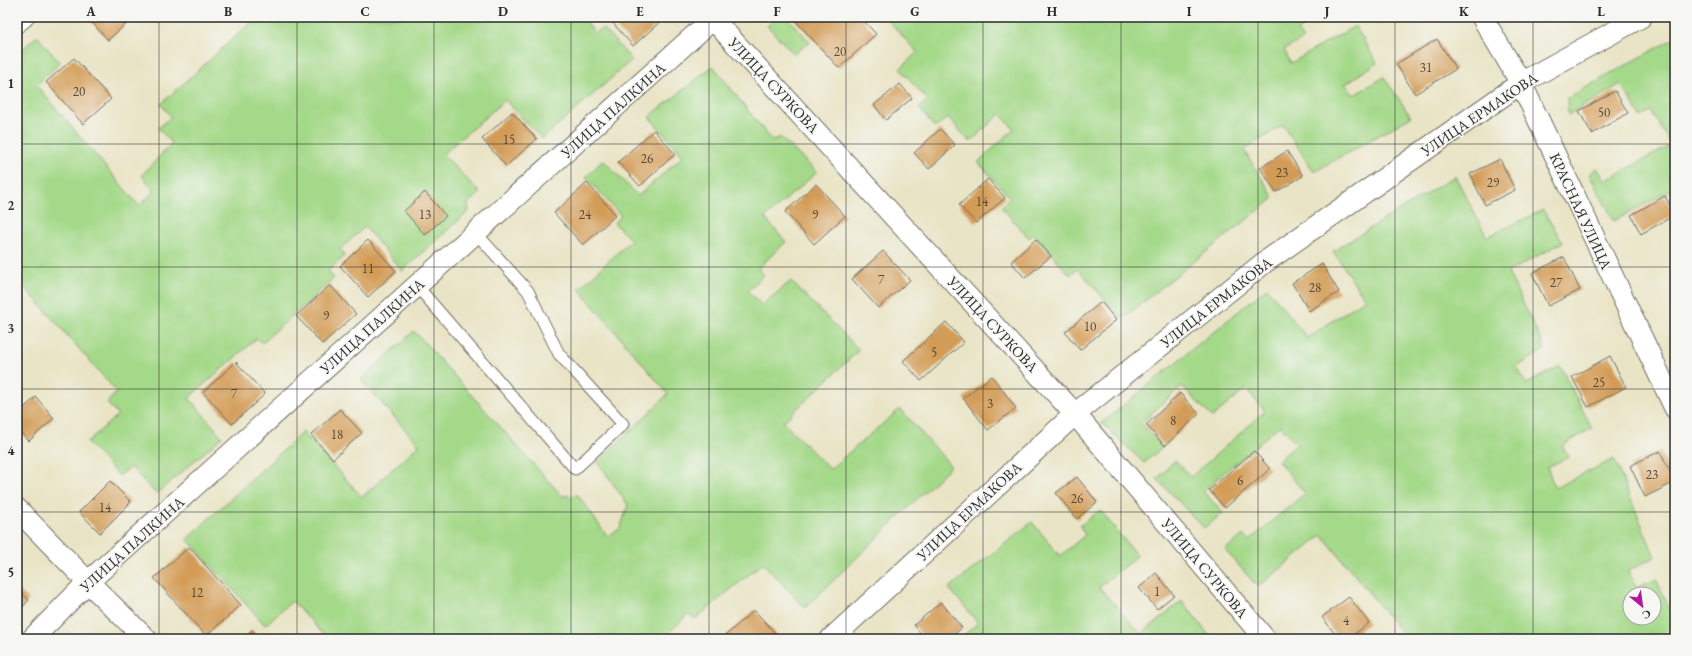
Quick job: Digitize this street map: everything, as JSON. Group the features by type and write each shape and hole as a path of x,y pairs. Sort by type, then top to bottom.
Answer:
{"street":[{"path":"17,22 23,17"},
{"name":"КРАСНАЯ УЛИЦА","path":"1482,17 1521,83 1675,408"},
{"name":"УЛИЦА ЕРМАКОВА","path":"831,639 1075,414 1265,262 1521,83 1640,17"},
{"name":"УЛИЦА ПАЛКИНА","path":"32,639 88,582 713,18"},
{"name":"УЛИЦА СУРКОВА","path":"713,18 1075,414 1265,639"},
{"path":"17,509 146,639"}],"lane":[{"path":"417,286 575,469 623,424 559,354 528,291 476,233"}],"green space":[{"path":"257,17 582,17 595,33 603,28 632,60 542,139 505,100 443,154 480,193 468,203 469,211 402,271 365,227 340,249 345,256 328,271 334,278 262,343 257,338 189,398 222,437 156,494 131,467 119,476 87,442 118,415 107,403 117,392 22,284 17,288 17,54 37,36 60,63 36,85 139,206 154,191 142,175 172,143 158,128 171,117 161,104"},
{"path":"776,17 789,17 788,18 810,42 794,54 767,26"},
{"path":"885,17 1319,17 1297,31 1303,39 1284,50 1291,63 1355,26 1377,63 1345,84 1354,95 1384,77 1411,117 1314,172 1283,125 1244,150 1274,198 1122,319 1078,269 1070,275 1034,234 1029,238 1001,207 1010,198 978,162 1014,129 1000,114 970,142 948,117 935,128 919,108 928,100 900,69 917,52"},
{"path":"1675,38 1675,188 1614,221 1589,174 1597,168 1605,181 1671,145 1651,111 1641,117 1621,84 1568,115 1567,98"},
{"path":"713,66 772,141 780,137 817,172 765,218 786,242 758,268 764,275 748,291 762,305 791,281 859,350 783,422 830,469 900,409 951,466 805,608 763,563 695,619 688,614 663,639 328,639 292,601 265,625 187,539 303,432 362,497 419,445 361,380 414,331 562,496 578,495 607,536 620,529 628,505 598,462 668,394 579,289 631,240 614,223 621,216 586,177 603,160 638,196 683,156 649,117"},
{"path":"1455,176 1487,237 1543,210 1563,242 1508,272 1545,349 1517,367 1526,384 1560,366 1592,428 1562,446 1569,457 1547,467 1555,488 1614,459 1655,557 1628,571 1636,586 1622,586 1622,626 1662,626 1662,592 1675,621 1675,639 1406,639 1322,535 1258,587 1225,550 1243,535 1249,541 1305,493 1278,461 1297,444 1280,425 1203,491 1223,513 1204,528 1157,479 1175,460 1191,477 1265,411 1246,389 1212,417 1182,386 1141,423 1163,447 1144,463 1102,423 1267,288 1307,338 1365,299 1333,251"},
{"path":"1100,510 1137,556 1099,587 1141,634 1182,601 1212,639 959,639 978,623 949,588 1032,522 1060,556 1085,535 1080,526"},
{"path":"1656,579 1659,586 1641,586"}],"building":[{"path":"87,17 134,17 108,40"},
{"path":"616,17 659,17 662,20 633,46 611,21"},
{"path":"796,17 860,17 876,34 839,68 794,19"},
{"path":"1437,39 1456,69 1415,94 1396,64"},
{"path":"74,58 111,99 83,124 46,82"},
{"path":"900,84 912,98 886,120 874,105"},
{"path":"1615,91 1628,113 1592,134 1579,111"},
{"path":"512,112 537,139 506,166 482,139"},
{"path":"940,129 955,145 929,169 914,153"},
{"path":"654,130 675,154 640,186 618,162"},
{"path":"1287,151 1303,176 1276,192 1260,168"},
{"path":"1500,159 1515,190 1485,205 1470,174"},
{"path":"988,179 1005,198 976,223 959,205"},
{"path":"587,183 616,215 583,245 554,213"},
{"path":"816,184 845,216 814,244 785,212"},
{"path":"425,192 446,216 425,235 404,211"},
{"path":"1665,196 1675,215 1641,234 1631,215"},
{"path":"1036,239 1051,256 1025,278 1011,262"},
{"path":"368,240 396,271 368,297 340,266"},
{"path":"883,251 910,280 878,308 852,279"},
{"path":"1564,257 1580,290 1548,306 1532,273"},
{"path":"1322,264 1339,292 1309,311 1292,283"},
{"path":"330,285 356,314 322,344 296,316"},
{"path":"1101,302 1116,320 1080,350 1065,332"},
{"path":"946,322 964,342 921,381 903,361"},
{"path":"1610,356 1626,387 1588,407 1572,377"},
{"path":"236,362 265,394 232,424 203,392"},
{"path":"992,376 1016,408 988,430 963,398"},
{"path":"1180,393 1199,414 1165,446 1146,425"},
{"path":"36,397 54,418 29,441 17,429 17,414"},
{"path":"340,409 362,433 333,459 311,435"},
{"path":"1254,451 1270,469 1225,508 1209,490"},
{"path":"1660,451 1675,482 1645,497 1630,466"},
{"path":"1077,477 1097,502 1077,519 1056,493"},
{"path":"110,481 131,502 100,533 79,512"},
{"path":"189,547 241,605 206,636 154,578"},
{"path":"1156,573 1174,595 1157,609 1139,588"},
{"path":"17,588 29,600 17,613"},
{"path":"1349,597 1369,623 1348,639 1339,639 1322,617"},
{"path":"941,602 962,628 948,639 925,639 914,625"},
{"path":"754,610 778,636 775,639 730,639 726,635"},
{"path":"252,630 260,639 243,639"}]}
